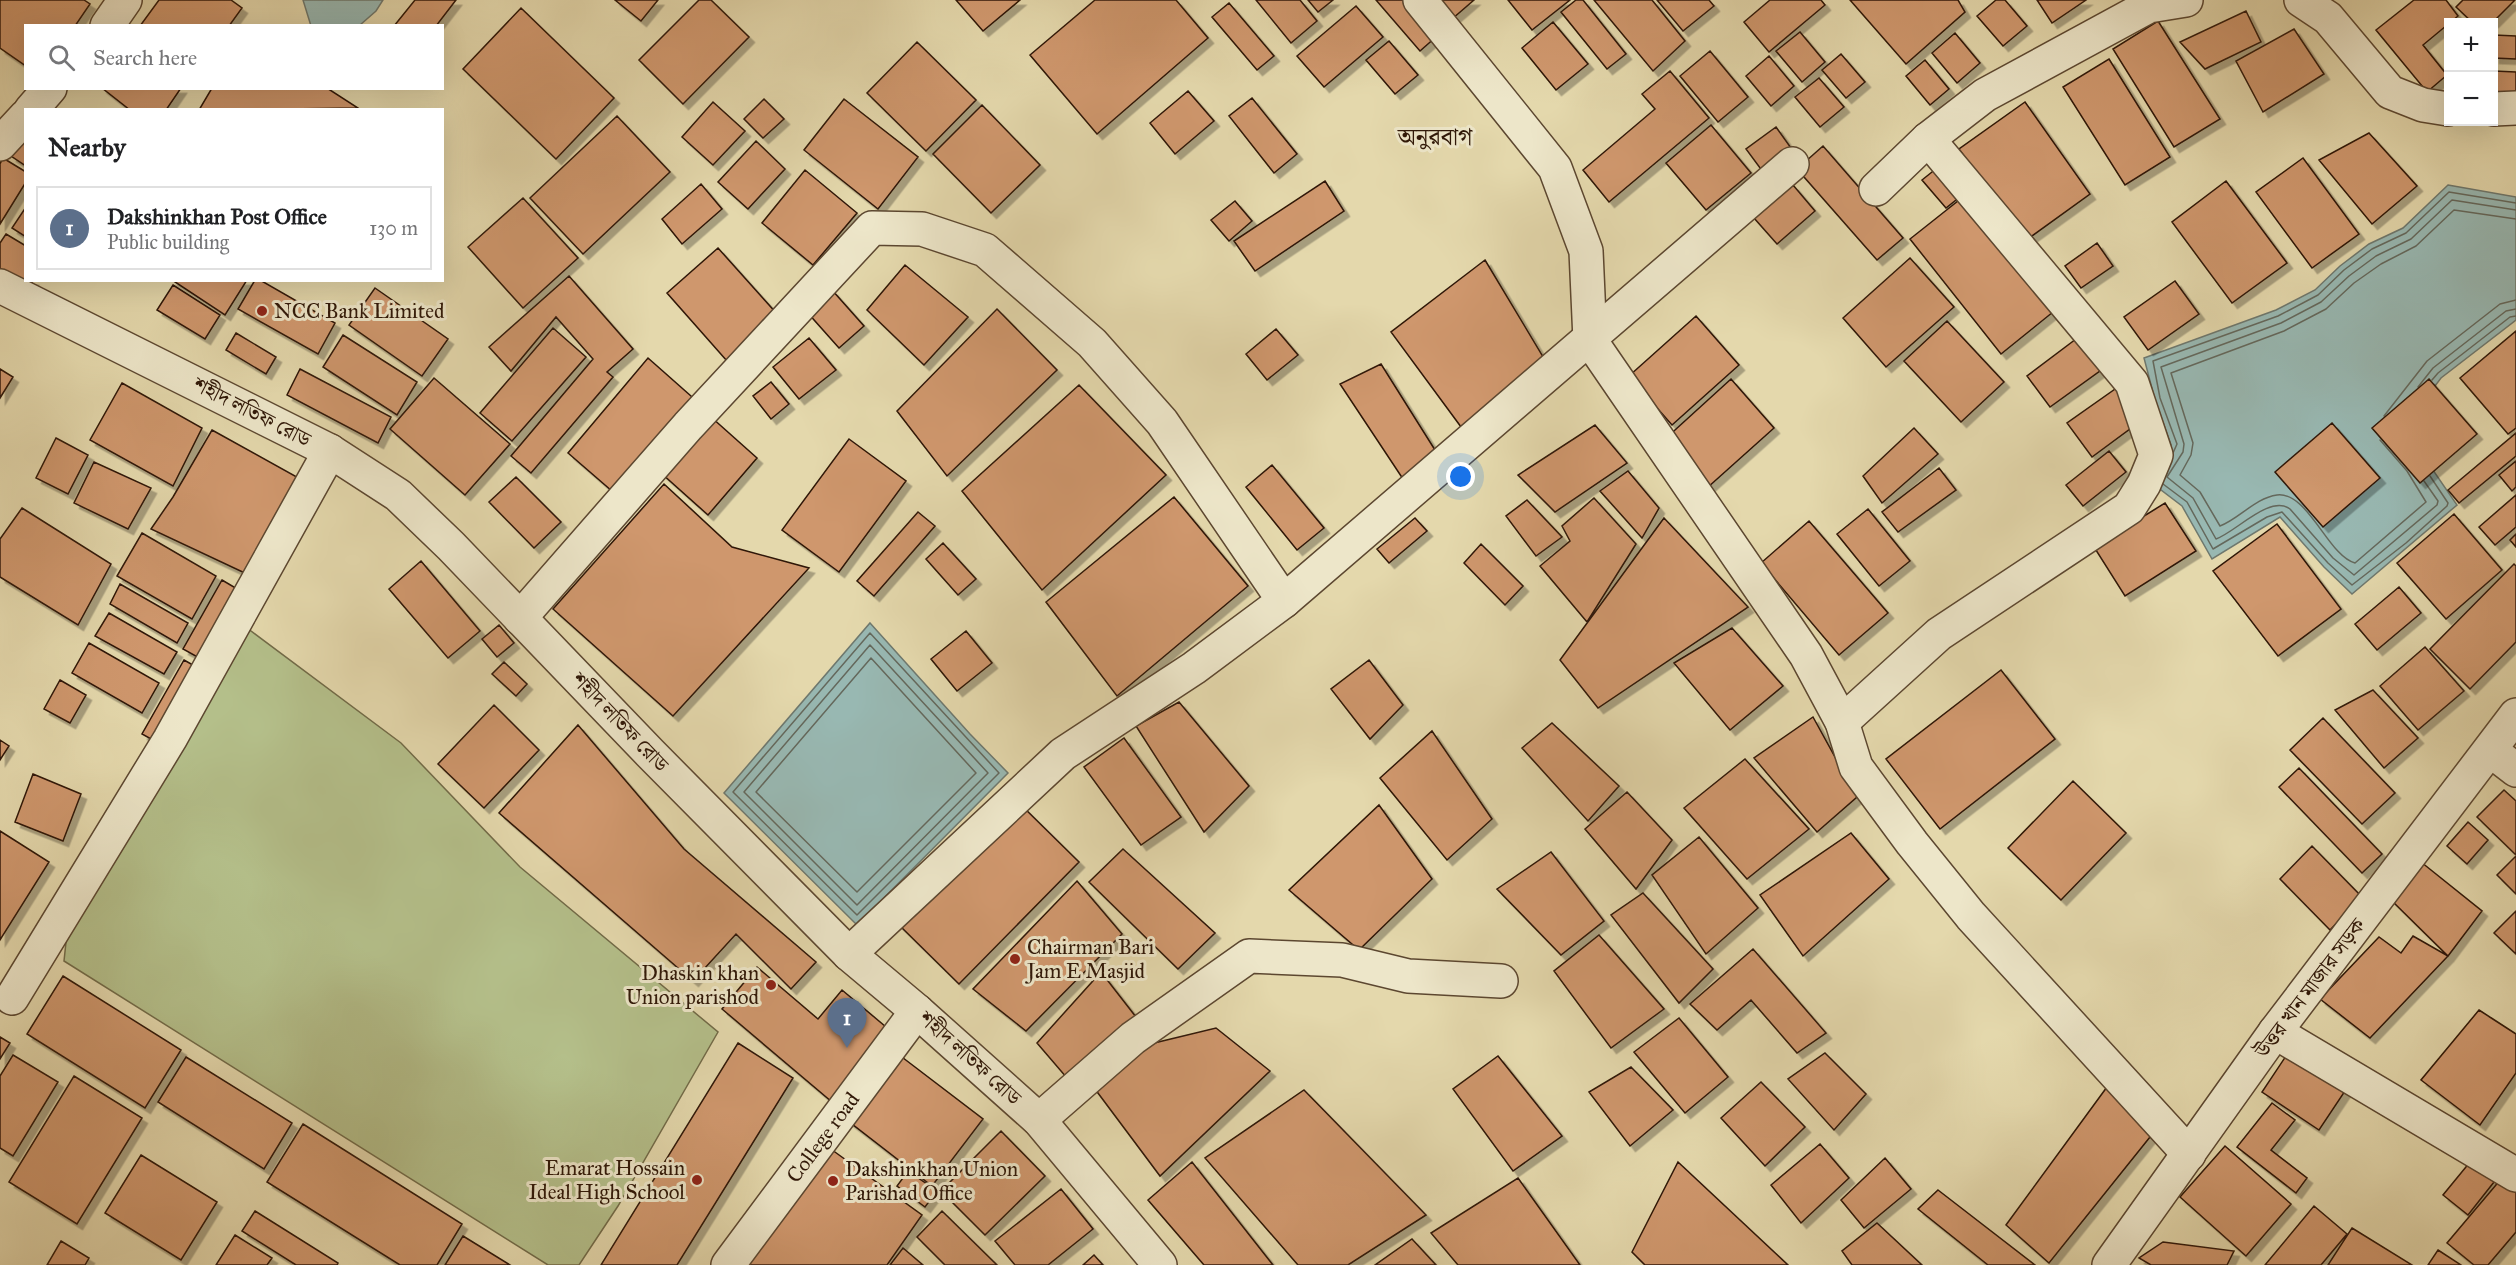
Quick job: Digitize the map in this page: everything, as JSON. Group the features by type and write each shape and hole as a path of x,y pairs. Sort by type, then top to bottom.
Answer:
{"street":[{"path":"108,24 125,0"},
{"path":"1420,0 1555,168 1586,251 1590,340 1806,655 1842,722 1856,767 1971,916 2189,1154"},
{"path":"1876,189 1928,139 1985,95 2149,6 2186,0"},
{"path":"2301,0 2328,18 2390,92 2423,105 2444,108"},
{"path":"33,108 48,90"},
{"path":"2498,109 2516,108"},
{"path":"0,144 24,118"},
{"path":"1842,722 1939,634 2129,508 2144,484 2156,455 2132,383 1928,139"},
{"path":"849,954 1063,754 1194,668 1284,601 1792,164"},
{"path":"520,618 688,426 872,228 922,228 985,250 1092,343 1162,422 1284,601"},
{"name":"শহীদ লতিফ রোড","path":"0,286 330,451 398,495 451,546 849,954 917,1011 1039,1120 1160,1265"},
{"path":"12,998 170,739 330,451"},
{"name":"উত্তর খান মাজার সড়ক","path":"2110,1264 2275,1032 2516,715"},
{"path":"2490,750 2516,770"},
{"path":"1039,1120 1133,1038 1249,956 1342,960 1408,976 1501,981"},
{"name":"College road","path":"728,1265 917,1011"},
{"path":"2275,1032 2516,1176"}],"green space":[{"path":"247,628 401,743 520,867 718,1032 618,1206 579,1265 548,1265 64,961 67,933"}],"water":[{"path":"303,0 383,0 376,11 361,24 310,24"},
{"path":"2448,185 2516,197 2516,320 2441,378 2401,431 2424,457 2457,505 2352,594 2324,567 2280,517 2212,559 2182,506 2148,480 2171,445 2155,400 2144,358 2276,310 2315,290 2340,266 2369,244 2403,228"},
{"path":"870,623 1008,773 857,925 724,793"}],"building":[{"path":"0,0 84,0 90,4 76,24 24,24 24,65 0,48"},
{"path":"159,0 231,0 242,8 230,24 141,24"},
{"path":"415,0 456,0 438,24 396,24"},
{"path":"615,0 658,0 641,21"},
{"path":"699,0 711,0 749,37 683,104 639,60"},
{"path":"956,0 1020,0 983,31"},
{"path":"1095,0 1176,0 1208,38 1097,134 1030,55"},
{"path":"1256,0 1300,0 1317,21 1291,43"},
{"path":"1308,0 1333,0 1318,12"},
{"path":"1376,0 1406,0 1437,36 1420,51"},
{"path":"1436,0 1474,0 1452,19"},
{"path":"1508,0 1570,0 1532,30"},
{"path":"1576,0 1583,0 1626,54 1607,69 1561,12"},
{"path":"1594,0 1652,0 1685,41 1653,71"},
{"path":"1657,0 1709,0 1714,6 1683,31"},
{"path":"1770,0 1821,0 1825,5 1769,52 1744,22"},
{"path":"1850,0 1958,0 1965,12 1906,64"},
{"path":"1996,0 2005,0 2027,26 2003,46 1977,16"},
{"path":"2037,0 2086,0 2052,23"},
{"path":"2414,0 2446,0 2458,16 2444,18 2444,28 2423,45 2444,71 2444,78 2427,92 2376,30"},
{"path":"2463,0 2515,0 2497,18 2468,18 2456,7"},
{"path":"1229,3 1274,56 1257,70 1212,17"},
{"path":"1356,6 1383,37 1324,87 1297,56"},
{"path":"521,8 614,98 556,159 463,69"},
{"path":"2246,11 2261,42 2205,69 2180,42"},
{"path":"2158,21 2220,119 2174,147 2113,49"},
{"path":"1553,22 1588,64 1556,90 1522,48"},
{"path":"2294,29 2324,74 2263,112 2236,61"},
{"path":"1800,32 1825,62 1802,82 1776,51"},
{"path":"1955,33 1980,63 1957,83 1932,53"},
{"path":"2498,35 2516,36 2516,59 2498,58"},
{"path":"1389,41 1418,75 1395,94 1366,60"},
{"path":"917,42 976,100 926,151 867,93"},
{"path":"1710,51 1748,97 1718,122 1680,76"},
{"path":"1841,54 1865,82 1846,98 1822,70"},
{"path":"1769,56 1794,86 1771,106 1746,76"},
{"path":"2109,59 2170,157 2125,185 2063,87"},
{"path":"1925,60 1949,89 1930,105 1906,76"},
{"path":"1670,71 1709,118 1609,202 1583,170 1655,109 1642,94"},
{"path":"2498,71 2516,72 2516,95 2498,94"},
{"path":"1819,78 1844,107 1820,127 1795,97"},
{"path":"105,90 180,90 167,108 127,108"},
{"path":"211,90 330,90 358,108 200,108"},
{"path":"1188,91 1214,121 1175,154 1150,123"},
{"path":"1252,98 1297,154 1274,173 1229,116"},
{"path":"764,99 784,119 763,138 744,119"},
{"path":"844,99 918,157 878,209 804,150"},
{"path":"713,102 745,131 713,165 682,137"},
{"path":"2025,102 2090,194 2025,241 1959,149"},
{"path":"982,105 1040,165 991,213 933,154"},
{"path":"617,116 670,172 583,254 530,198"},
{"path":"1711,125 1751,173 1706,210 1666,163"},
{"path":"1776,127 1796,155 1766,176 1746,149"},
{"path":"2369,133 2417,186 2372,224 2319,160"},
{"path":"24,138 24,165 11,156"},
{"path":"756,141 785,169 748,209 718,182"},
{"path":"1823,146 1903,238 1877,260 1797,169"},
{"path":"3,158 24,171 24,185 0,224 0,164"},
{"path":"2303,158 2359,234 2312,268 2256,192"},
{"path":"1942,164 1966,192 1946,208 1922,180"},
{"path":"805,170 857,213 813,265 762,223"},
{"path":"1325,181 1344,211 1255,271 1234,241"},
{"path":"2226,181 2287,263 2232,303 2172,222"},
{"path":"701,184 722,209 682,244 662,219"},
{"path":"1793,185 1815,211 1777,244 1754,218"},
{"path":"1963,197 2053,312 2001,354 1910,239"},
{"path":"523,198 578,258 523,308 468,247"},
{"path":"1235,201 1252,221 1229,241 1211,220"},
{"path":"24,210 24,236 12,228"},
{"path":"6,234 24,245 24,282 32,282 28,289 0,271 0,243"},
{"path":"2097,243 2113,266 2081,288 2065,266"},
{"path":"718,248 778,315 727,361 667,293"},
{"path":"1910,258 1954,307 1886,367 1843,318"},
{"path":"1485,260 1545,360 1467,435 1391,332"},
{"path":"905,265 968,317 924,365 867,310"},
{"path":"569,276 633,349 607,372 613,377 531,473 511,456 593,359 556,317 511,371 489,347"},
{"path":"2175,281 2199,314 2148,350 2124,317"},
{"path":"175,282 246,282 225,315"},
{"path":"254,282 263,282 335,323 318,354 238,309"},
{"path":"173,285 220,315 205,339 157,310"},
{"path":"375,288 448,339 422,376 349,325"},
{"path":"832,290 864,326 839,348 807,312"},
{"path":"997,309 1057,370 947,476 897,411"},
{"path":"1696,316 1739,365 1672,425 1629,376"},
{"path":"1947,321 2004,382 1961,422 1904,361"},
{"path":"553,328 586,357 512,441 480,413"},
{"path":"1276,329 1298,355 1267,380 1246,354"},
{"path":"2516,331 2516,428 2508,434 2460,378"},
{"path":"236,333 276,357 266,374 226,350"},
{"path":"343,335 417,382 397,415 323,367"},
{"path":"2080,336 2104,368 2050,407 2027,376"},
{"path":"809,338 836,370 799,399 773,367"},
{"path":"648,358 700,404 620,498 568,453"},
{"path":"1381,364 1435,450 1405,482 1340,384"},
{"path":"0,369 13,377 0,398"},
{"path":"300,369 391,417 378,443 287,395"},
{"path":"434,378 510,444 465,495 390,429"},
{"path":"1731,379 1774,428 1707,488 1664,440"},
{"path":"2429,379 2477,434 2420,483 2372,428"},
{"path":"771,382 789,404 771,419 753,396"},
{"path":"122,383 202,428 173,486 90,440"},
{"path":"1079,385 1166,475 1042,590 962,491"},
{"path":"2118,387 2142,420 2092,457 2067,423"},
{"path":"711,417 757,458 708,515 661,473"},
{"path":"2332,423 2380,478 2323,527 2275,472"},
{"path":"1595,425 1627,463 1555,512 1518,475"},
{"path":"1914,428 1938,454 1882,503 1863,476"},
{"path":"212,430 304,481 249,575 151,529 173,497"},
{"path":"2516,433 2516,456 2459,503 2448,490"},
{"path":"56,438 88,455 68,494 36,478"},
{"path":"849,439 906,481 839,572 782,530"},
{"path":"2109,451 2126,472 2083,506 2066,485"},
{"path":"2516,461 2516,487 2512,491 2499,475"},
{"path":"94,462 151,488 128,529 74,503"},
{"path":"1272,465 1324,528 1297,550 1246,487"},
{"path":"1939,468 1956,490 1898,532 1882,512"},
{"path":"1628,471 1659,508 1642,538 1600,491"},
{"path":"516,477 561,522 534,548 489,502"},
{"path":"664,484 732,547 809,568 673,716 553,609"},
{"path":"2516,495 2516,527 2495,545 2479,527"},
{"path":"1174,497 1248,586 1117,696 1046,602"},
{"path":"1594,498 1636,544 1587,622 1540,566 1570,541 1562,526"},
{"path":"1527,500 1562,537 1536,556 1506,516"},
{"path":"2165,503 2196,551 2125,596 2094,547"},
{"path":"22,508 111,564 78,625 0,577 0,539"},
{"path":"1868,509 1910,561 1879,586 1837,534"},
{"path":"918,512 935,526 874,596 857,581"},
{"path":"2454,514 2502,570 2446,619 2397,563"},
{"path":"1415,518 1427,531 1389,563 1377,549"},
{"path":"1664,518 1748,607 1598,708 1560,660"},
{"path":"1809,521 1888,613 1839,655 1761,563"},
{"path":"2277,524 2341,609 2278,656 2213,571"},
{"path":"142,533 216,576 192,619 117,576"},
{"path":"2516,534 2516,547 2510,540"},
{"path":"943,543 976,579 958,595 926,559"},
{"path":"1481,544 1523,586 1505,605 1464,563"},
{"path":"421,561 480,631 448,658 389,589"},
{"path":"2514,564 2516,566 2516,642 2470,689 2430,649"},
{"path":"222,580 239,590 201,659 183,649"},
{"path":"120,584 188,623 177,643 110,604"},
{"path":"2399,587 2421,613 2377,650 2355,624"},
{"path":"109,613 177,652 164,674 95,636"},
{"path":"499,625 514,643 497,657 482,639"},
{"path":"1732,628 1783,686 1730,730 1674,663"},
{"path":"966,631 992,663 957,691 931,659"},
{"path":"89,643 159,683 142,713 72,673"},
{"path":"2425,647 2464,691 2418,730 2380,686"},
{"path":"184,660 193,665 151,739 142,734"},
{"path":"1369,660 1403,705 1370,739 1331,689"},
{"path":"504,662 527,684 516,696 492,674"},
{"path":"2001,670 2055,739 1940,829 1886,759"},
{"path":"60,680 86,695 70,723 44,709"},
{"path":"2373,690 2418,738 2384,768 2335,710"},
{"path":"1179,702 1249,786 1204,832 1136,726"},
{"path":"494,705 539,750 484,808 438,764"},
{"path":"1813,717 1857,797 1817,832 1754,758"},
{"path":"2323,718 2395,793 2362,824 2290,750"},
{"path":"1552,723 1619,786 1588,821 1522,748"},
{"path":"578,725 684,849 816,962 791,989 736,934 693,981 499,813"},
{"path":"1432,731 1492,819 1447,860 1380,778"},
{"path":"1124,738 1181,817 1141,845 1084,767"},
{"path":"0,740 9,746 0,760"},
{"path":"1745,759 1809,829 1747,879 1684,808"},
{"path":"2299,768 2382,854 2362,873 2279,787"},
{"path":"33,774 81,794 63,841 15,822"},
{"path":"2073,781 2126,833 2061,900 2008,848"},
{"path":"2504,790 2516,801 2516,855 2477,817"},
{"path":"1627,792 1672,840 1636,889 1585,829"},
{"path":"1017,801 1079,862 959,984 897,923"},
{"path":"1379,805 1432,879 1359,950 1289,890"},
{"path":"2468,822 2488,840 2467,864 2447,846"},
{"path":"0,831 49,862 0,940"},
{"path":"1851,833 1889,879 1803,956 1760,895"},
{"path":"1699,837 1758,908 1706,954 1652,875"},
{"path":"2312,846 2362,897 2330,930 2280,879"},
{"path":"1123,849 1215,933 1178,969 1089,882"},
{"path":"1551,852 1604,921 1561,955 1497,889"},
{"path":"2516,856 2516,894 2497,875"},
{"path":"2421,862 2482,911 2448,956 2389,898"},
{"path":"1077,881 1122,934 1026,1031 973,989"},
{"path":"1643,893 1713,969 1679,1003 1611,915"},
{"path":"2516,911 2516,954 2494,933"},
{"path":"1599,935 1664,1009 1611,1048 1554,971"},
{"path":"2413,936 2448,956 2370,1038 2320,999 2379,937 2401,953"},
{"path":"1753,949 1826,1033 1797,1053 1751,1000 1717,1030 1690,1004"},
{"path":"757,967 818,1019 842,990 892,1032 832,1102 722,1009"},
{"path":"1101,972 1136,1017 1067,1078 1037,1043"},
{"path":"63,976 181,1050 145,1108 27,1034"},
{"path":"2479,1010 2516,1034 2516,1073 2480,1125 2421,1080"},
{"path":"1679,1018 1728,1077 1685,1113 1634,1052"},
{"path":"1216,1028 1270,1071 1160,1176 1095,1089 1146,1045"},
{"path":"0,1037 10,1043 0,1059"},
{"path":"738,1043 793,1078 677,1265 601,1265"},
{"path":"2290,1050 2347,1088 2319,1130 2262,1092"},
{"path":"894,1051 983,1119 932,1186 843,1117"},
{"path":"1825,1053 1866,1094 1834,1130 1788,1079"},
{"path":"13,1055 58,1082 13,1156 0,1148 0,1076"},
{"path":"1498,1056 1562,1136 1513,1171 1453,1089"},
{"path":"186,1057 292,1123 264,1169 158,1102"},
{"path":"1631,1067 1673,1110 1630,1146 1589,1092"},
{"path":"74,1076 142,1118 77,1224 9,1182"},
{"path":"1761,1082 1805,1127 1765,1166 1721,1118"},
{"path":"2107,1087 2154,1132 2049,1263 2006,1225"},
{"path":"1304,1090 1426,1215 1348,1265 1298,1265 1205,1158"},
{"path":"2272,1103 2295,1120 2271,1150 2307,1178 2296,1193 2237,1147"},
{"path":"303,1124 462,1224 437,1265 400,1265 267,1182"},
{"path":"1001,1131 1045,1176 985,1235 941,1191"},
{"path":"1820,1144 1849,1178 1801,1223 1771,1185"},
{"path":"2225,1146 2291,1204 2246,1256 2180,1197"},
{"path":"828,1147 922,1215 887,1265 743,1265"},
{"path":"141,1155 217,1202 181,1260 105,1213"},
{"path":"1885,1158 1911,1189 1864,1228 1841,1200"},
{"path":"1192,1162 1273,1265 1204,1265 1148,1200"},
{"path":"1678,1162 1788,1265 1645,1265 1632,1252"},
{"path":"2470,1162 2494,1182 2468,1215 2443,1195"},
{"path":"908,1171 937,1191 925,1207 897,1186"},
{"path":"1518,1178 1580,1265 1458,1265 1431,1233"},
{"path":"2501,1179 2516,1192 2516,1232 2488,1265 2474,1265 2447,1243"},
{"path":"1061,1189 1093,1229 1048,1265 1015,1265 995,1241"},
{"path":"1938,1190 2035,1265 1988,1265 1918,1209"},
{"path":"2314,1206 2347,1234 2321,1265 2265,1265"},
{"path":"255,1211 338,1263 337,1265 296,1265 242,1231"},
{"path":"942,1211 997,1265 945,1265 917,1237"},
{"path":"1877,1223 1922,1265 1852,1265 1842,1251"},
{"path":"2352,1228 2412,1265 2328,1265"},
{"path":"235,1235 272,1258 267,1265 216,1265"},
{"path":"463,1236 510,1265 445,1265"},
{"path":"1412,1239 1436,1265 1375,1265"},
{"path":"61,1241 89,1258 85,1265 47,1265"},
{"path":"2163,1242 2234,1251 2227,1265 2151,1265 2139,1258"},
{"path":"903,1248 923,1265 890,1265"},
{"path":"2438,1250 2461,1265 2428,1265"},
{"path":"1094,1255 1103,1265 1083,1265"}],"place":[{"name":"NCC Bank Limited","path":"262,311"},
{"name":"Chairman Bari Jam E Masjid","path":"1015,959"},
{"name":"Dhaskin khan Union parishod","path":"771,985"},
{"name":"Dakshinkhan Post Office","path":"847,1048"},
{"name":"Emarat Hossain Ideal High School","path":"697,1180"},
{"name":"Dakshinkhan Union Parishad Office","path":"833,1181"}],"district":[{"name":"অনুরবাগ","path":"1435,137"}]}
